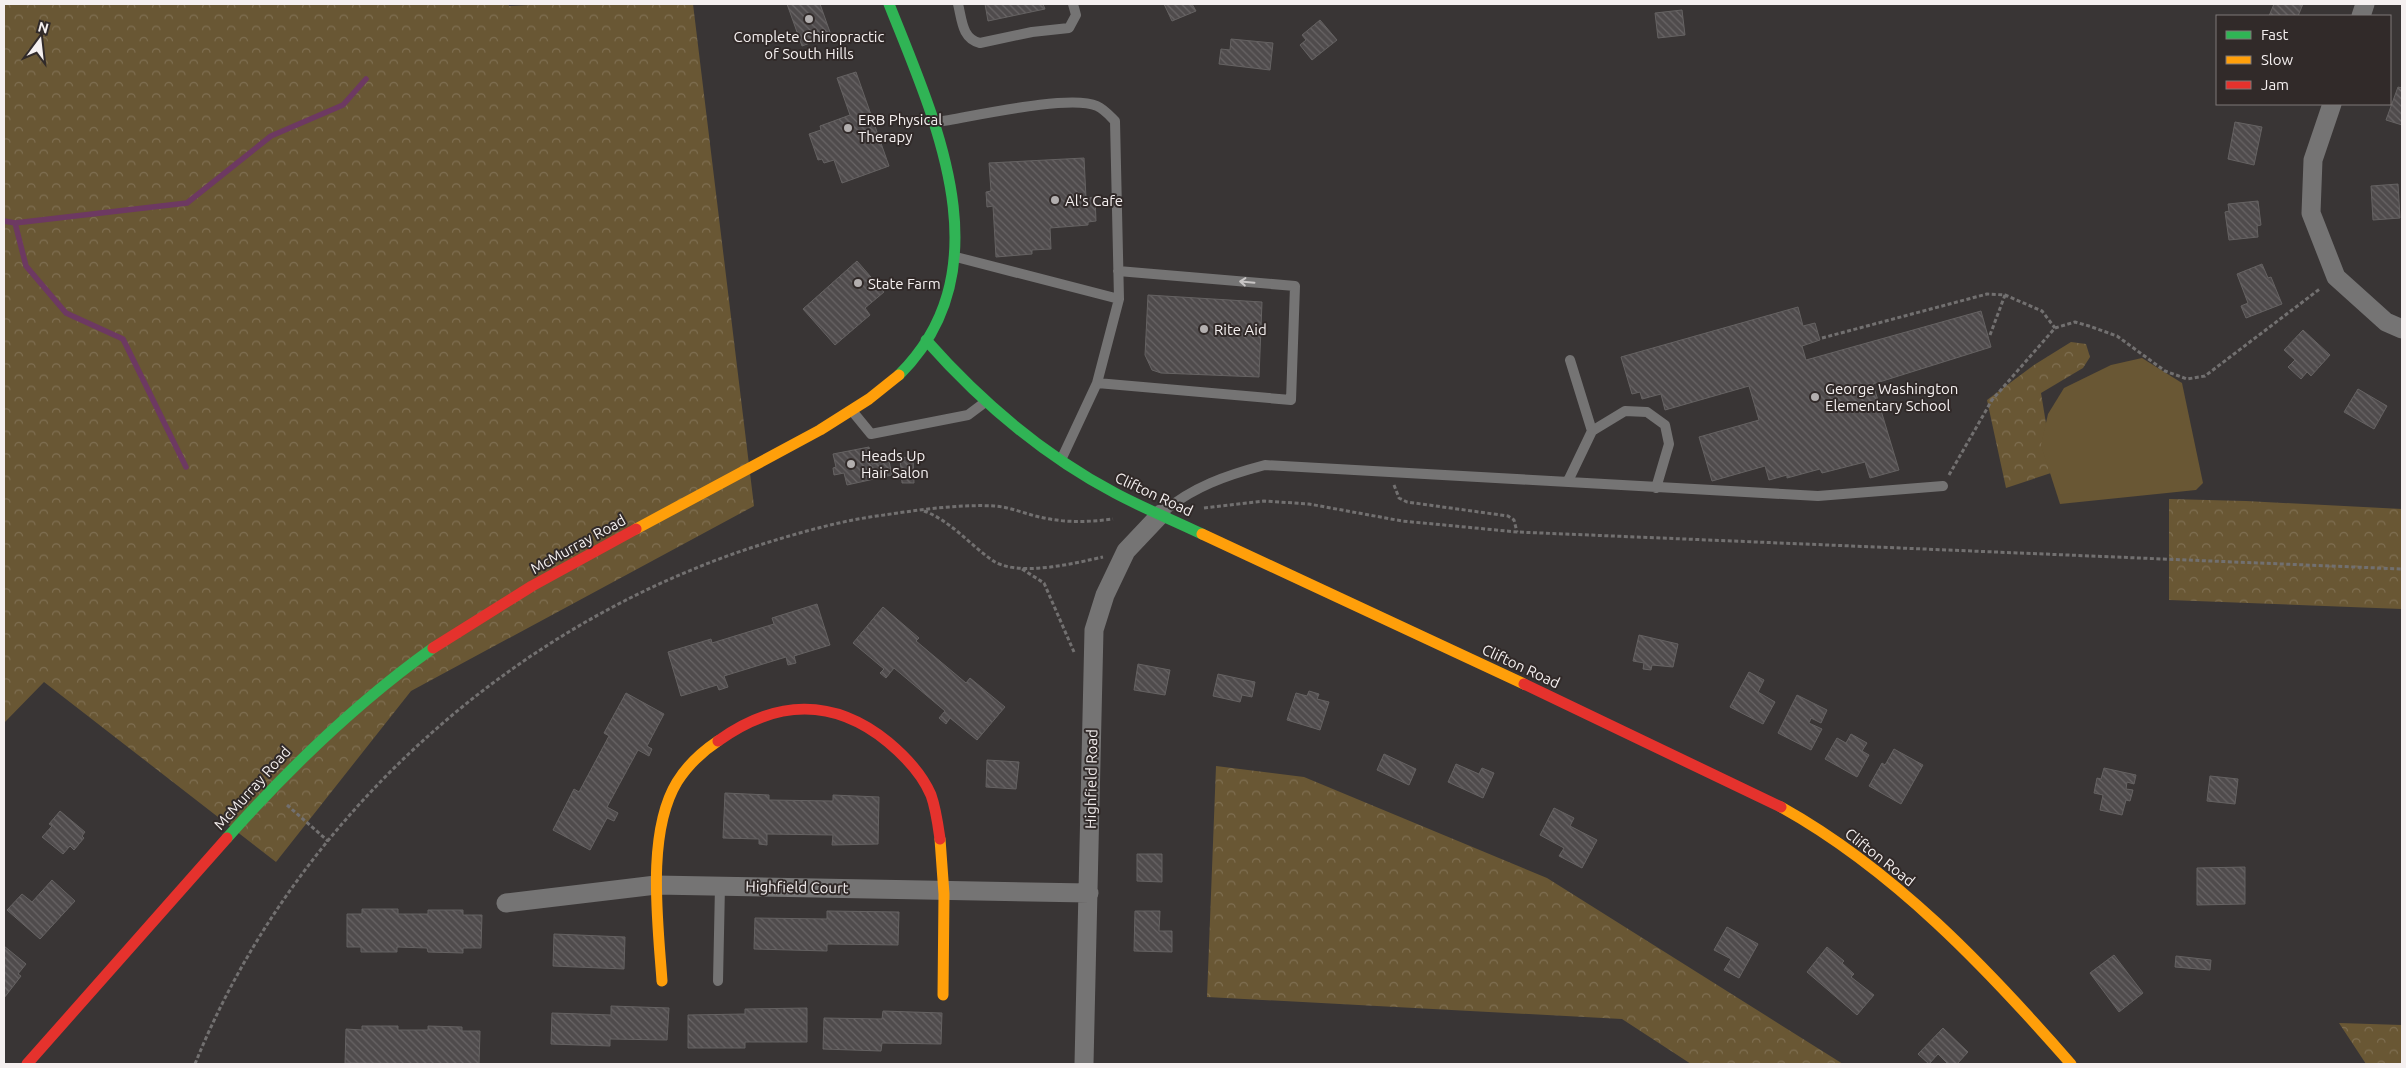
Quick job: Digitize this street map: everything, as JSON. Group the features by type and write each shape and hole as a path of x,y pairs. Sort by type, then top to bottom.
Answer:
{"street":[{"name":"McMurray Road","path":"27,1064 269,790 310,748 357,706 448,637 555,573 795,445 851,411 898,377 926,340 946,294 955,257 954,195 933,123 888,4"},
{"path":"2332,105 2313,160 2311,213 2336,277 2386,322 2402,329"},
{"name":"Clifton Road","path":"926,340 939,356 1039,445 1116,493 1732,782 1797,816 1873,869 1936,923 2011,996 2071,1064"},
{"name":"Highfield Road","path":"1084,1064 1094,630 1105,595 1126,551 1161,514"},
{"path":"662,981 656,884 663,820 676,783 699,755 729,731 768,715 809,708 849,717 885,739 914,767 931,795 938,826 944,890 943,995"},
{"name":"Highfield Court","path":"506,903 656,884 1089,893"}],"lane":[{"path":"958,4 966,36 972,41 980,43 1032,32 1068,28 1076,15 1073,4"},
{"path":"933,123 1038,106 1080,102 1099,107 1115,121 1119,299 1098,383 1061,460"},
{"path":"955,257 1119,299"},
{"path":"1098,383 1290,400 1295,286 1118,271"},
{"path":"1570,360 1592,431"},
{"path":"851,411 871,434 968,415 987,400"},
{"path":"1568,481 1592,431 1625,411 1647,412 1665,425 1669,444 1656,488"},
{"path":"1161,514 1181,496 1229,474 1265,465 1818,496 1942,486"},
{"path":"718,981 720,886"}],"path":[{"path":"1942,486 1992,400 2055,328 2075,322 2117,336 2165,371 2187,380 2205,376 2336,277"},
{"path":"1822,338 1987,294 2005,295 2042,312 2055,328"},
{"path":"1990,335 2005,295"},
{"path":"1396,473 1394,488 1399,498 1407,502 1508,516 1514,520 1517,532"},
{"path":"1264,501 1309,504 1402,521 1517,532 2402,569"},
{"path":"195,1064 225,999 265,928 312,860 328,841 430,733 527,659 595,617 672,578 735,553 810,530 882,515 923,510 995,506 1045,518 1077,523"},
{"path":"923,510 940,516 993,562 1021,569 1044,583 1078,661 1094,662"},
{"path":"1021,569 1064,566 1126,551"},
{"path":"269,790 328,841"}],"green space":[{"path":"4,4 508,4 509,6 549,4 693,4 754,506 411,691 276,862 44,682 4,723"},
{"path":"2071,342 2086,344 2090,357 2083,368 2041,393 2054,472 2006,488 1987,400 2034,365"},
{"path":"2142,358 2182,383 2203,483 2196,490 2060,504 2041,445 2048,414 2064,388 2111,365"},
{"path":"2169,499 2402,509 2402,609 2169,600"},
{"path":"1216,766 1304,777 1547,878 1843,1064 1691,1064 1622,1019 1207,997"},
{"path":"2339,1023 2402,1025 2402,1064 2366,1064"}],"building":[{"name":"Complete Chiropractic of South Hills","path":"787,4 820,4 831,35 802,46"},
{"path":"985,4 1043,4 1045,9 988,21"},
{"path":"1164,4 1192,4 1196,11 1172,21"},
{"path":"2274,4 2303,4 2298,15 2269,15"},
{"path":"1682,10 1685,35 1658,38 1655,13"},
{"path":"1320,20 1337,40 1312,60 1300,45 1306,40 1302,35"},
{"path":"1231,39 1273,43 1270,70 1219,64 1221,49 1230,50"},
{"name":"ERB Physical Therapy","path":"856,72 889,166 842,183 834,160 824,163 822,159 818,160 809,134 821,130 820,126 850,115 837,78"},
{"path":"2398,87 2402,88 2402,125 2386,120"},
{"path":"2235,122 2262,127 2254,165 2228,159"},
{"path":"1084,158 1086,198 1095,197 1096,221 1088,222 1088,225 1050,228 1051,249 1032,250 1032,254 996,257 993,206 987,207 986,192 991,191 989,163"},
{"path":"2398,184 2400,218 2373,220 2371,186"},
{"path":"2258,201 2261,225 2257,226 2258,237 2229,240 2225,212 2229,211 2228,204"},
{"path":"857,261 884,292 865,308 870,315 835,345 803,309"},
{"path":"2262,264 2268,278 2271,277 2282,304 2246,318 2241,306 2248,303 2237,274"},
{"name":"Rite Aid","path":"1148,295 1262,302 1259,377 1161,373 1152,370 1145,355"},
{"name":"George Washington Elementary School","path":"1798,307 1803,326 1815,323 1820,340 1802,346 1806,360 1981,311 1991,347 1873,384 1899,470 1870,478 1865,462 1822,473 1820,469 1787,478 1787,475 1769,480 1765,466 1712,481 1699,437 1759,420 1749,386 1665,410 1661,394 1642,399 1640,392 1632,394 1621,357"},
{"path":"2303,330 2330,355 2311,376 2307,372 2301,379 2288,367 2295,360 2284,350"},
{"path":"2358,389 2387,406 2374,429 2344,412"},
{"path":"869,447 872,464 889,461 892,475 847,485 844,473 834,475 833,468 836,467 833,454"},
{"path":"913,457 914,483 902,483 900,458"},
{"path":"817,604 830,645 794,656 796,663 788,665 786,657 724,676 728,687 719,690 717,685 681,696 668,652 711,639 712,643 774,624 772,618"},
{"path":"883,607 919,638 916,641 966,683 970,678 1005,707 977,740 950,718 946,724 939,718 945,711 894,668 886,678 880,673 884,669 853,643"},
{"path":"1639,635 1678,644 1673,667 1652,665 1651,670 1643,669 1644,663 1633,661"},
{"path":"1138,664 1170,670 1165,695 1134,690"},
{"path":"1749,672 1764,680 1758,692 1775,702 1763,724 1730,707"},
{"path":"1218,674 1255,682 1252,697 1242,695 1240,702 1213,696"},
{"path":"1309,691 1319,694 1317,699 1329,702 1320,730 1287,720 1296,693 1307,696"},
{"path":"626,693 664,714 647,746 652,749 649,756 638,750 607,807 618,813 614,821 607,818 590,850 553,830 574,789 579,792 609,736 604,733"},
{"path":"1797,695 1827,710 1821,723 1811,718 1809,723 1822,729 1811,750 1778,733"},
{"path":"1851,734 1867,743 1862,751 1869,755 1857,777 1825,759 1837,738 1846,743"},
{"path":"1894,749 1923,765 1901,804 1869,786 1882,763 1885,765"},
{"path":"1384,754 1416,769 1409,785 1377,770"},
{"path":"987,760 1019,762 1016,789 986,787"},
{"path":"1456,764 1479,774 1482,768 1494,773 1483,798 1448,782"},
{"path":"2104,768 2136,775 2134,784 2127,782 2126,789 2133,790 2130,801 2126,800 2122,815 2100,810 2103,795 2094,793 2097,778 2101,779"},
{"path":"2210,776 2238,779 2235,804 2207,801"},
{"path":"725,793 769,795 769,800 833,801 833,795 879,797 878,844 832,845 833,835 767,834 767,845 759,844 759,839 723,838"},
{"path":"1554,808 1574,818 1570,826 1597,840 1582,868 1559,856 1564,848 1540,835"},
{"path":"60,811 85,832 82,836 84,838 74,850 70,846 63,854 42,837 52,826 49,824"},
{"path":"1137,854 1162,854 1162,882 1137,881"},
{"path":"2245,867 2245,904 2197,905 2197,868"},
{"path":"52,880 75,901 40,939 7,910 22,894 32,902"},
{"path":"362,909 398,909 398,914 428,914 428,910 463,910 463,915 482,915 481,948 463,948 463,953 428,952 427,948 397,947 397,952 361,952 361,947 347,947 347,914 362,914"},
{"path":"827,911 899,912 898,945 827,944 827,951 754,949 755,918 827,919"},
{"path":"1135,911 1160,911 1159,931 1172,931 1172,952 1134,951"},
{"path":"1727,927 1758,944 1739,978 1724,970 1731,959 1714,950"},
{"path":"554,934 625,937 624,969 553,966"},
{"path":"4,946 26,964 18,974 21,976 4,998"},
{"path":"1827,947 1844,961 1842,963 1854,974 1851,977 1874,995 1857,1015 1807,972"},
{"path":"2114,955 2143,993 2119,1012 2090,973"},
{"path":"2176,956 2211,960 2210,970 2175,967"},
{"path":"611,1006 669,1008 667,1040 610,1039 610,1046 551,1044 552,1013 611,1015"},
{"path":"807,1008 807,1042 745,1042 745,1048 688,1048 688,1015 745,1014 745,1009"},
{"path":"883,1011 942,1013 941,1044 882,1043 881,1051 823,1049 824,1018 882,1019"},
{"path":"362,1026 398,1026 398,1030 428,1030 428,1026 462,1027 462,1031 480,1031 479,1064 345,1063 346,1029 362,1030"},
{"path":"1943,1028 1968,1052 1957,1064 1948,1064 1938,1054 1929,1064 1918,1054"}],"waterway":[{"path":"4,221 15,223 187,203 271,136 343,105 366,79"},
{"path":"15,223 26,266 66,313 123,339 186,467"}],"traffic: fast":[{"path":"889,4 925,96 941,144 951,193 955,242 949,289 931,333 899,375"},
{"path":"926,340 991,405 1063,462 1136,504 1202,534"},
{"path":"227,838 275,786 325,737 377,691 433,648"}],"traffic: slow":[{"path":"636,529 820,430 869,399 899,375"},
{"path":"1202,534 1524,684"},
{"path":"662,981 656,879 661,826 667,803 677,782 696,759 718,741"},
{"path":"1781,807 1822,832 1862,860 1937,923 2006,992 2071,1064"},
{"path":"940,839 944,894 943,995"}],"traffic: jam":[{"path":"433,648 532,586 636,529"},
{"path":"1524,684 1781,807"},
{"path":"718,741 739,727 782,711 804,709 825,711 846,717 867,727 888,742 918,773 931,795 936,811 940,839"},
{"path":"27,1064 227,838"}],"place":[{"name":"Complete Chiropractic of South Hills","path":"809,19"},
{"name":"ERB Physical Therapy","path":"848,128"},
{"name":"Al's Cafe","path":"1055,200"},
{"name":"State Farm","path":"858,283"},
{"name":"Rite Aid","path":"1204,329"},
{"name":"George Washington Elementary School","path":"1815,397"},
{"name":"Heads Up Hair Salon","path":"851,464"}]}
